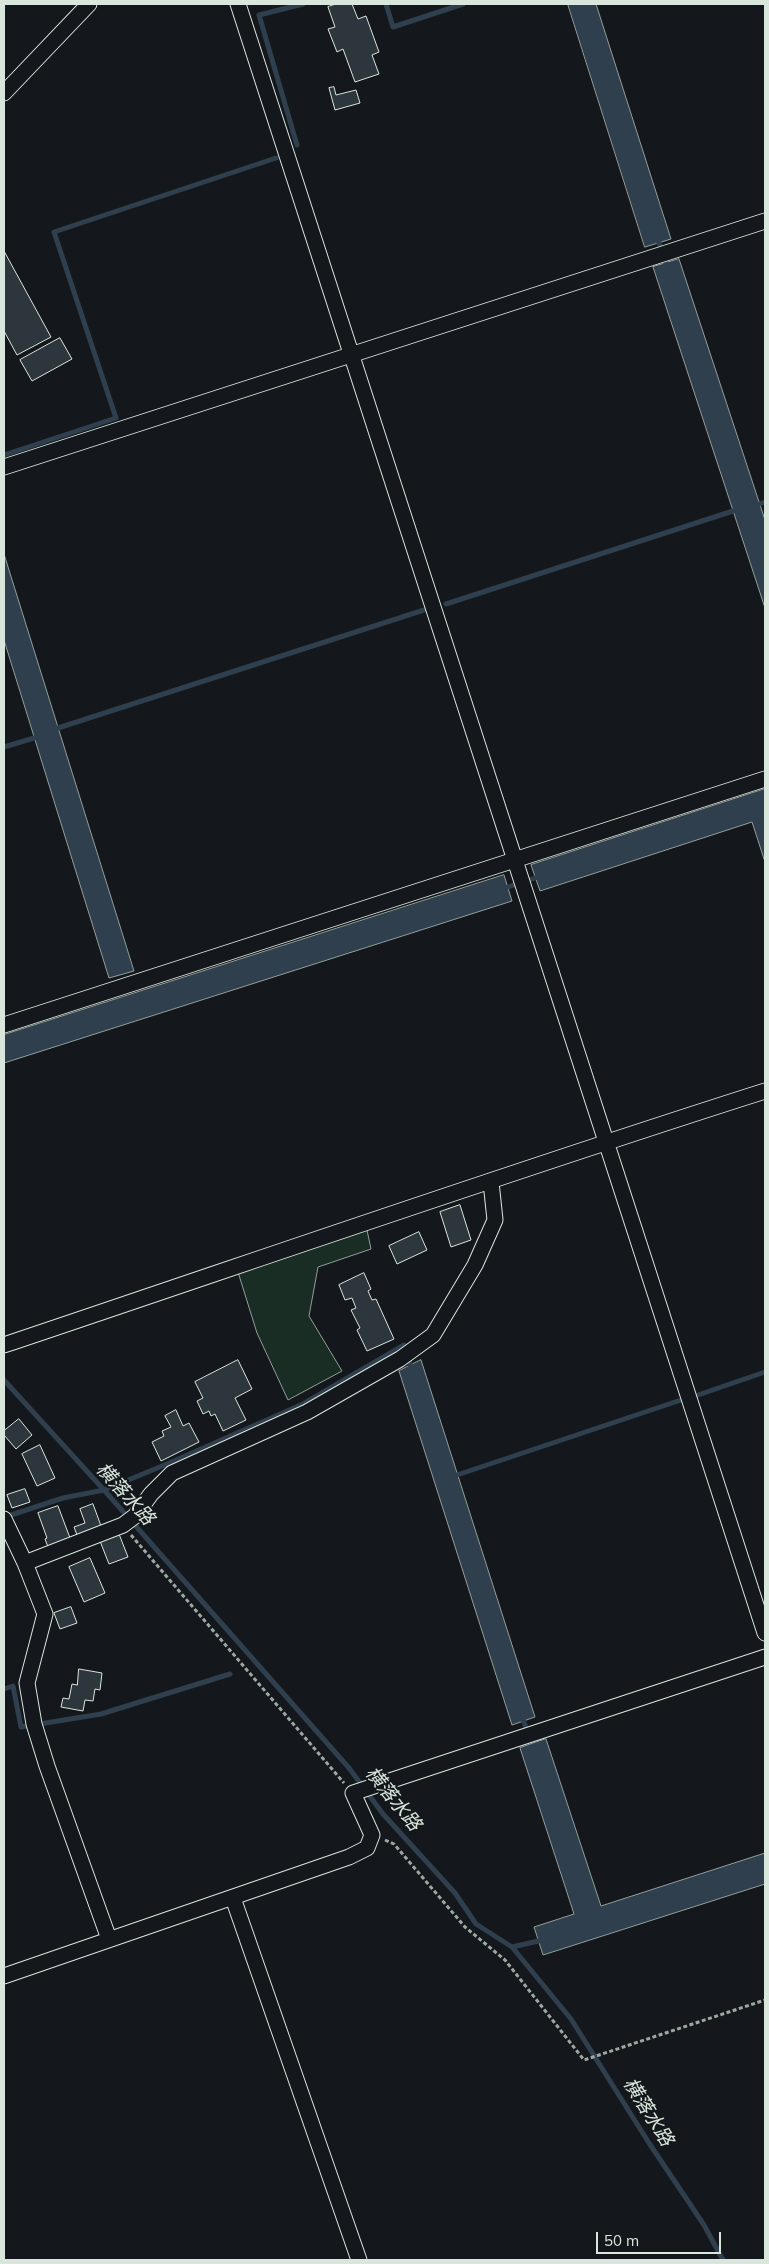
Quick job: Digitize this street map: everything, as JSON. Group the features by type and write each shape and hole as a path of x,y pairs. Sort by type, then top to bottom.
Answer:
{"street":[{"path":"4,93 89,4"},
{"path":"238,4 765,1634"},
{"path":"4,467 765,221"},
{"path":"4,1025 765,779"},
{"path":"4,1345 491,1182 606,1141 765,1091"},
{"path":"25,1563 129,1521 151,1494 172,1473 308,1412 400,1359 433,1335 475,1265 495,1220 491,1182"},
{"path":"5,1523 25,1563 45,1614 27,1683 34,1724 47,1766 109,1939"},
{"path":"4,1976 233,1898 349,1857 367,1848 372,1836 353,1793 765,1656"},
{"path":"233,1898 359,2260"}],"path":[{"path":"129,1521 353,1793"},
{"path":"372,1836 394,1844 465,1928 505,1960 584,2060 765,2000"}],"green space":[{"path":"367,1230 371,1249 318,1267 309,1316 342,1371 288,1400 257,1333 238,1272"}],"water":[{"path":"568,4 596,4 671,239 645,247"},
{"path":"679,259 765,520 765,608 653,267"},
{"path":"4,554 134,971 109,978 4,640"},
{"path":"765,789 765,862 752,822 540,891 531,865"},
{"path":"504,875 512,901 4,1063 4,1035"},
{"path":"421,1360 535,1717 512,1725 399,1371"},
{"path":"546,1739 601,1906 765,1853 765,1884 543,1955 534,1927 574,1914 520,1748"}],"building":[{"path":"336,4 352,4 358,19 366,16 379,52 372,55 379,74 355,82 343,49 337,52 328,29 335,27 328,7"},
{"path":"334,87 336,95 356,90 360,103 335,110 329,88"},
{"path":"4,251 51,337 17,355 4,331"},
{"path":"60,338 72,359 32,381 20,360"},
{"path":"460,1205 471,1240 451,1247 440,1212"},
{"path":"419,1232 427,1250 397,1264 389,1246"},
{"path":"364,1273 371,1289 368,1291 372,1300 376,1299 394,1339 367,1351 357,1330 360,1328 351,1310 356,1308 352,1298 345,1300 339,1285"},
{"path":"238,1360 252,1389 235,1398 246,1420 223,1431 215,1414 211,1416 209,1411 203,1414 197,1401 203,1398 195,1382"},
{"path":"176,1410 183,1426 189,1423 199,1442 161,1461 152,1442 164,1436 162,1431 171,1427 165,1416"},
{"path":"19,1419 32,1435 16,1449 4,1435 4,1431"},
{"path":"40,1445 55,1478 37,1486 22,1454"},
{"path":"25,1489 30,1502 12,1508 7,1495"},
{"path":"93,1504 101,1526 77,1535 74,1527 85,1523 80,1509"},
{"path":"58,1506 70,1538 48,1547 45,1539 47,1538 38,1513"},
{"path":"119,1534 128,1557 109,1564 100,1541"},
{"path":"90,1558 105,1593 84,1602 69,1567"},
{"path":"71,1607 77,1623 60,1629 54,1613"},
{"path":"79,1669 102,1673 100,1690 95,1689 93,1701 85,1700 83,1711 61,1707 63,1698 69,1699 72,1684 77,1685"}],"waterway":[{"path":"297,145 259,15 303,4"},
{"path":"386,4 393,27 463,4"},
{"path":"4,455 116,418 54,232 276,158"},
{"path":"657,237 668,270"},
{"path":"754,506 765,502"},
{"path":"446,604 733,511"},
{"path":"58,728 424,610"},
{"path":"4,747 34,738"},
{"path":"502,889 541,876"},
{"path":"5,1517 63,1498 104,1490 167,1464 303,1404 404,1345 412,1370"},
{"path":"698,1395 765,1372"},
{"name":"横落水路","path":"4,1380 104,1490 349,1768 383,1814 455,1893 476,1924 512,1947 571,2019 649,2143 704,2225 723,2260"},
{"path":"457,1475 681,1400"},
{"path":"4,1689 13,1686 21,1727 101,1714 230,1674"},
{"path":"522,1716 528,1734"},
{"path":"512,1947 543,1940"}]}
